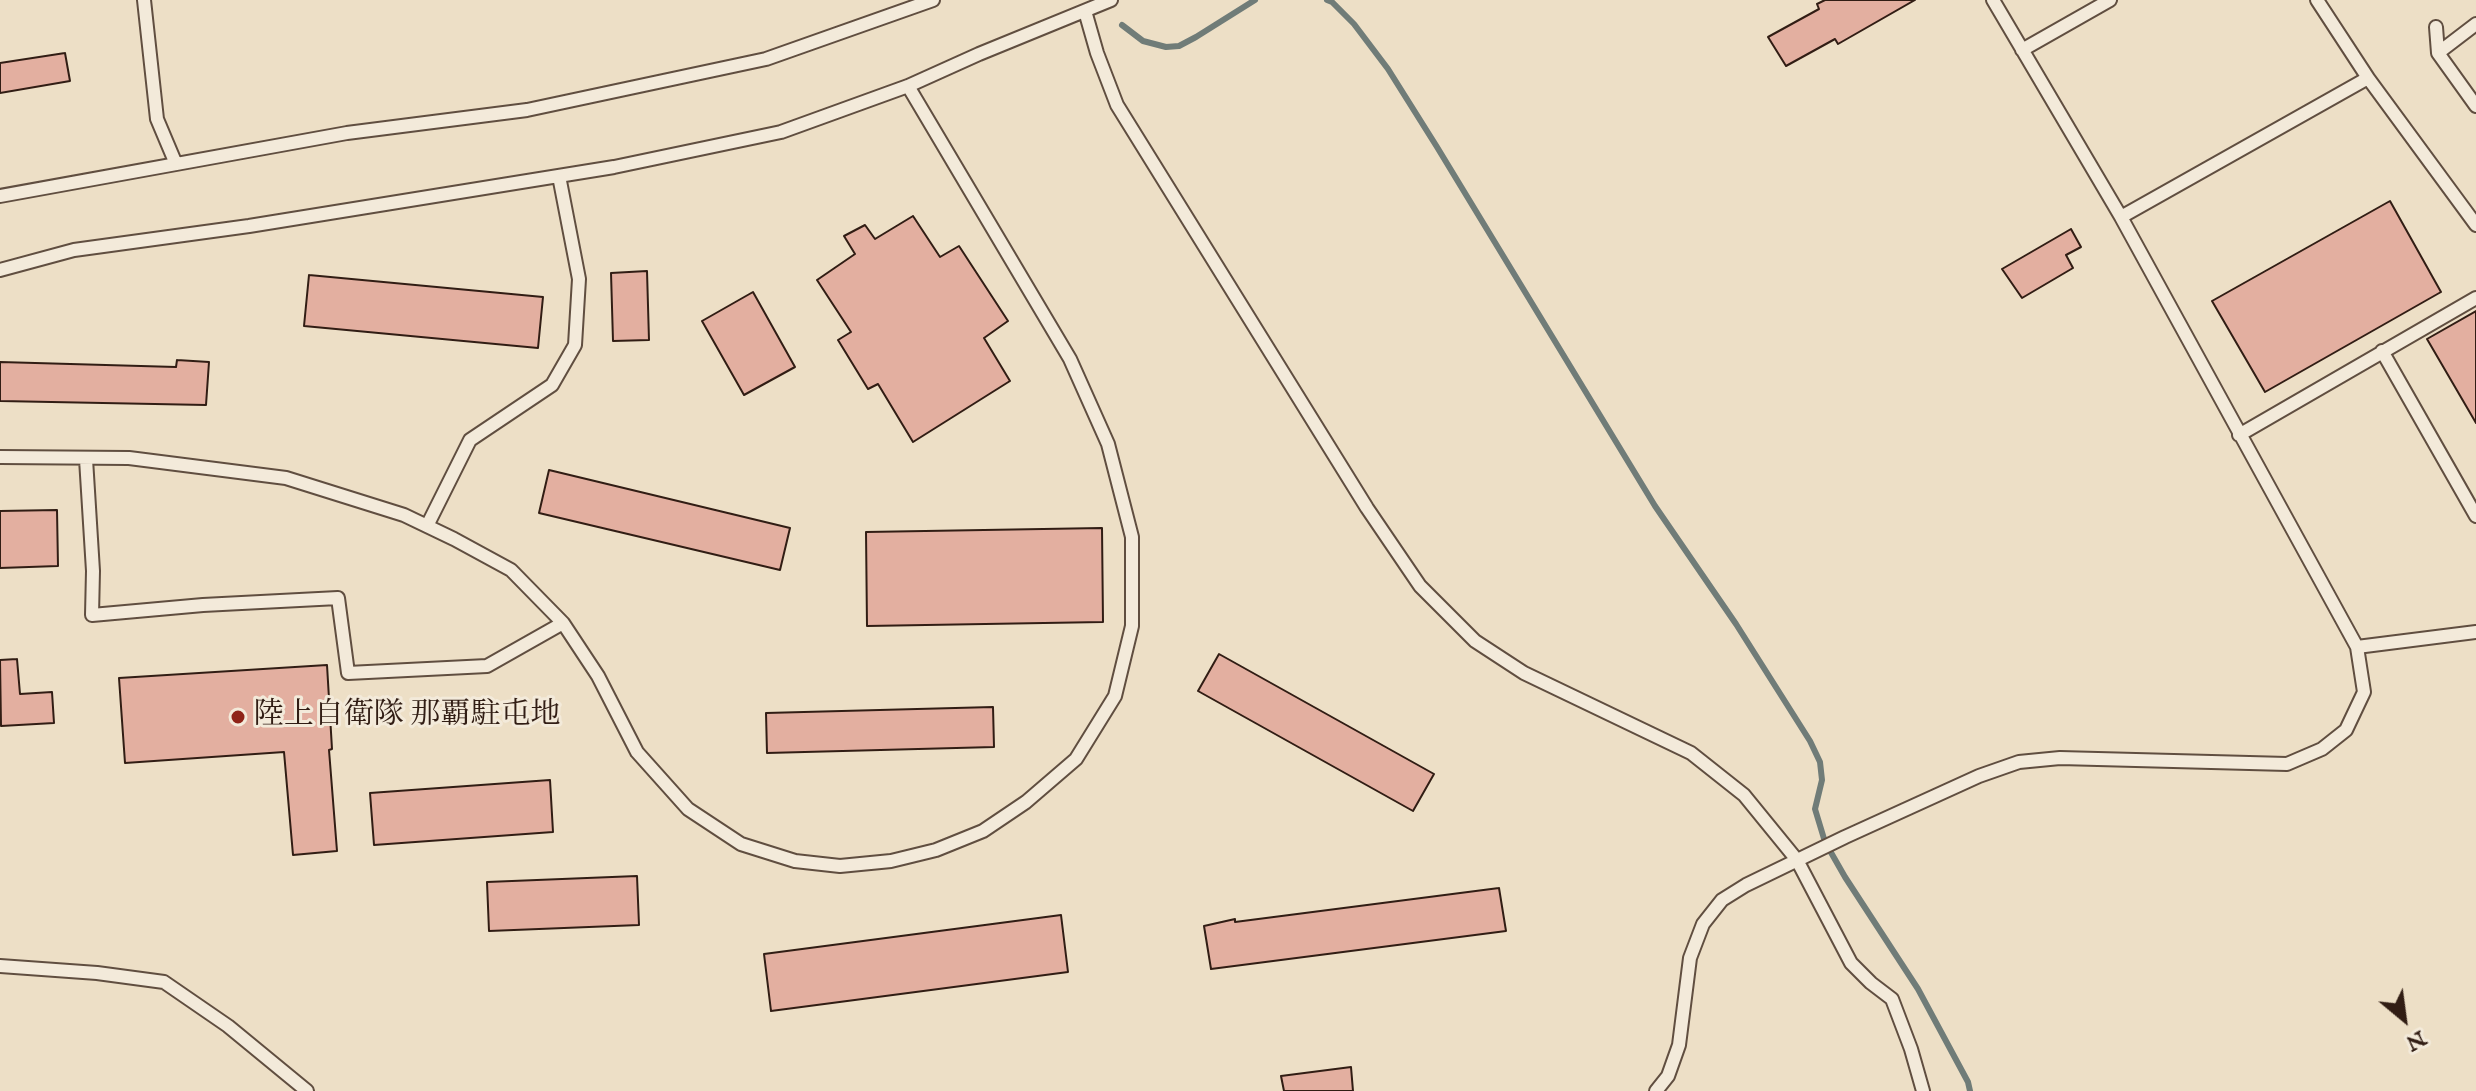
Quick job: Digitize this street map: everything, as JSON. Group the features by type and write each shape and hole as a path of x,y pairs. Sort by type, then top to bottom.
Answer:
{"lane":[{"path":"144,0 157,119 176,164"},
{"path":"0,196 347,133 527,110 766,59 933,0"},
{"path":"0,270 74,250 249,226 614,167 781,132 908,86 1111,0"},
{"path":"1656,1091 1668,1076 1679,1045 1690,958 1703,924 1722,900 1797,860 1979,776 2019,762 2060,758 2287,764 2322,749 2346,730 2364,692 2357,647 2121,217 1993,0"},
{"path":"2022,50 2110,0"},
{"path":"2317,0 2368,78 2476,225"},
{"path":"1085,11 1117,105 1367,508 1420,586 1475,641 1524,673 1691,753 1744,795 1797,860 1851,963 1892,999 1923,1091"},
{"path":"2438,53 2476,24"},
{"path":"2436,27 2438,53 2476,106"},
{"path":"2121,217 2368,78"},
{"path":"0,457 129,458 286,478 404,515 427,526 511,570 563,623 598,676 637,752 688,809 741,844 795,861 840,866 891,861 936,850 983,831 1026,802 1076,759 1115,696 1132,626 1132,537 1108,444 1070,359 908,86"},
{"path":"427,526 470,440 552,385 575,345 579,279 559,176"},
{"path":"2239,435 2476,298"},
{"path":"2382,351 2476,516"},
{"path":"86,459 93,571 92,615 338,598 348,673 487,666 563,623"},
{"path":"2357,647 2476,632"},
{"path":"0,966 97,973 164,982 228,1026 307,1091"}],"building":[{"path":"1825,0 1915,0 1838,44 1835,39 1786,66 1768,37 1819,9 1817,4"},
{"path":"65,53 70,81 0,93 0,63"},
{"path":"2390,201 2441,292 2265,392 2212,301"},
{"path":"913,216 940,257 959,246 1008,321 984,338 1010,381 913,442 878,384 868,389 838,340 851,332 817,280 855,254 844,236 865,225 875,239"},
{"path":"2071,229 2081,247 2066,255 2073,268 2022,298 2002,269"},
{"path":"647,271 649,340 613,341 611,273"},
{"path":"309,275 543,297 538,348 304,326"},
{"path":"753,292 795,367 744,395 702,321"},
{"path":"2476,311 2476,423 2427,339"},
{"path":"177,360 209,362 206,405 0,401 0,362 176,367"},
{"path":"549,470 790,528 780,570 539,513"},
{"path":"57,510 58,566 0,568 0,511"},
{"path":"1102,528 1103,622 867,626 866,532"},
{"path":"1219,654 1434,774 1413,811 1198,691"},
{"path":"17,659 20,694 52,692 54,723 1,726 0,660"},
{"path":"327,665 332,749 329,750 337,851 293,855 284,752 125,763 119,678"},
{"path":"993,707 994,747 767,753 766,713"},
{"path":"550,780 553,832 374,845 370,793"},
{"path":"637,876 639,925 489,931 487,882"},
{"path":"1499,888 1506,931 1211,969 1204,926 1235,919 1235,922"},
{"path":"1061,915 1068,972 771,1011 764,954"},
{"path":"1351,1067 1353,1091 1284,1091 1281,1076"}],"waterway":[{"path":"1122,25 1143,41 1166,47 1179,46 1255,0"},
{"path":"1327,0 1354,24 1388,69 1655,506 1736,624 1810,741 1820,762 1822,780 1815,809 1825,842 1918,989 1970,1091"}],"place":[{"name":"陸上自衛隊 那覇駐屯地","path":"238,717"}]}
